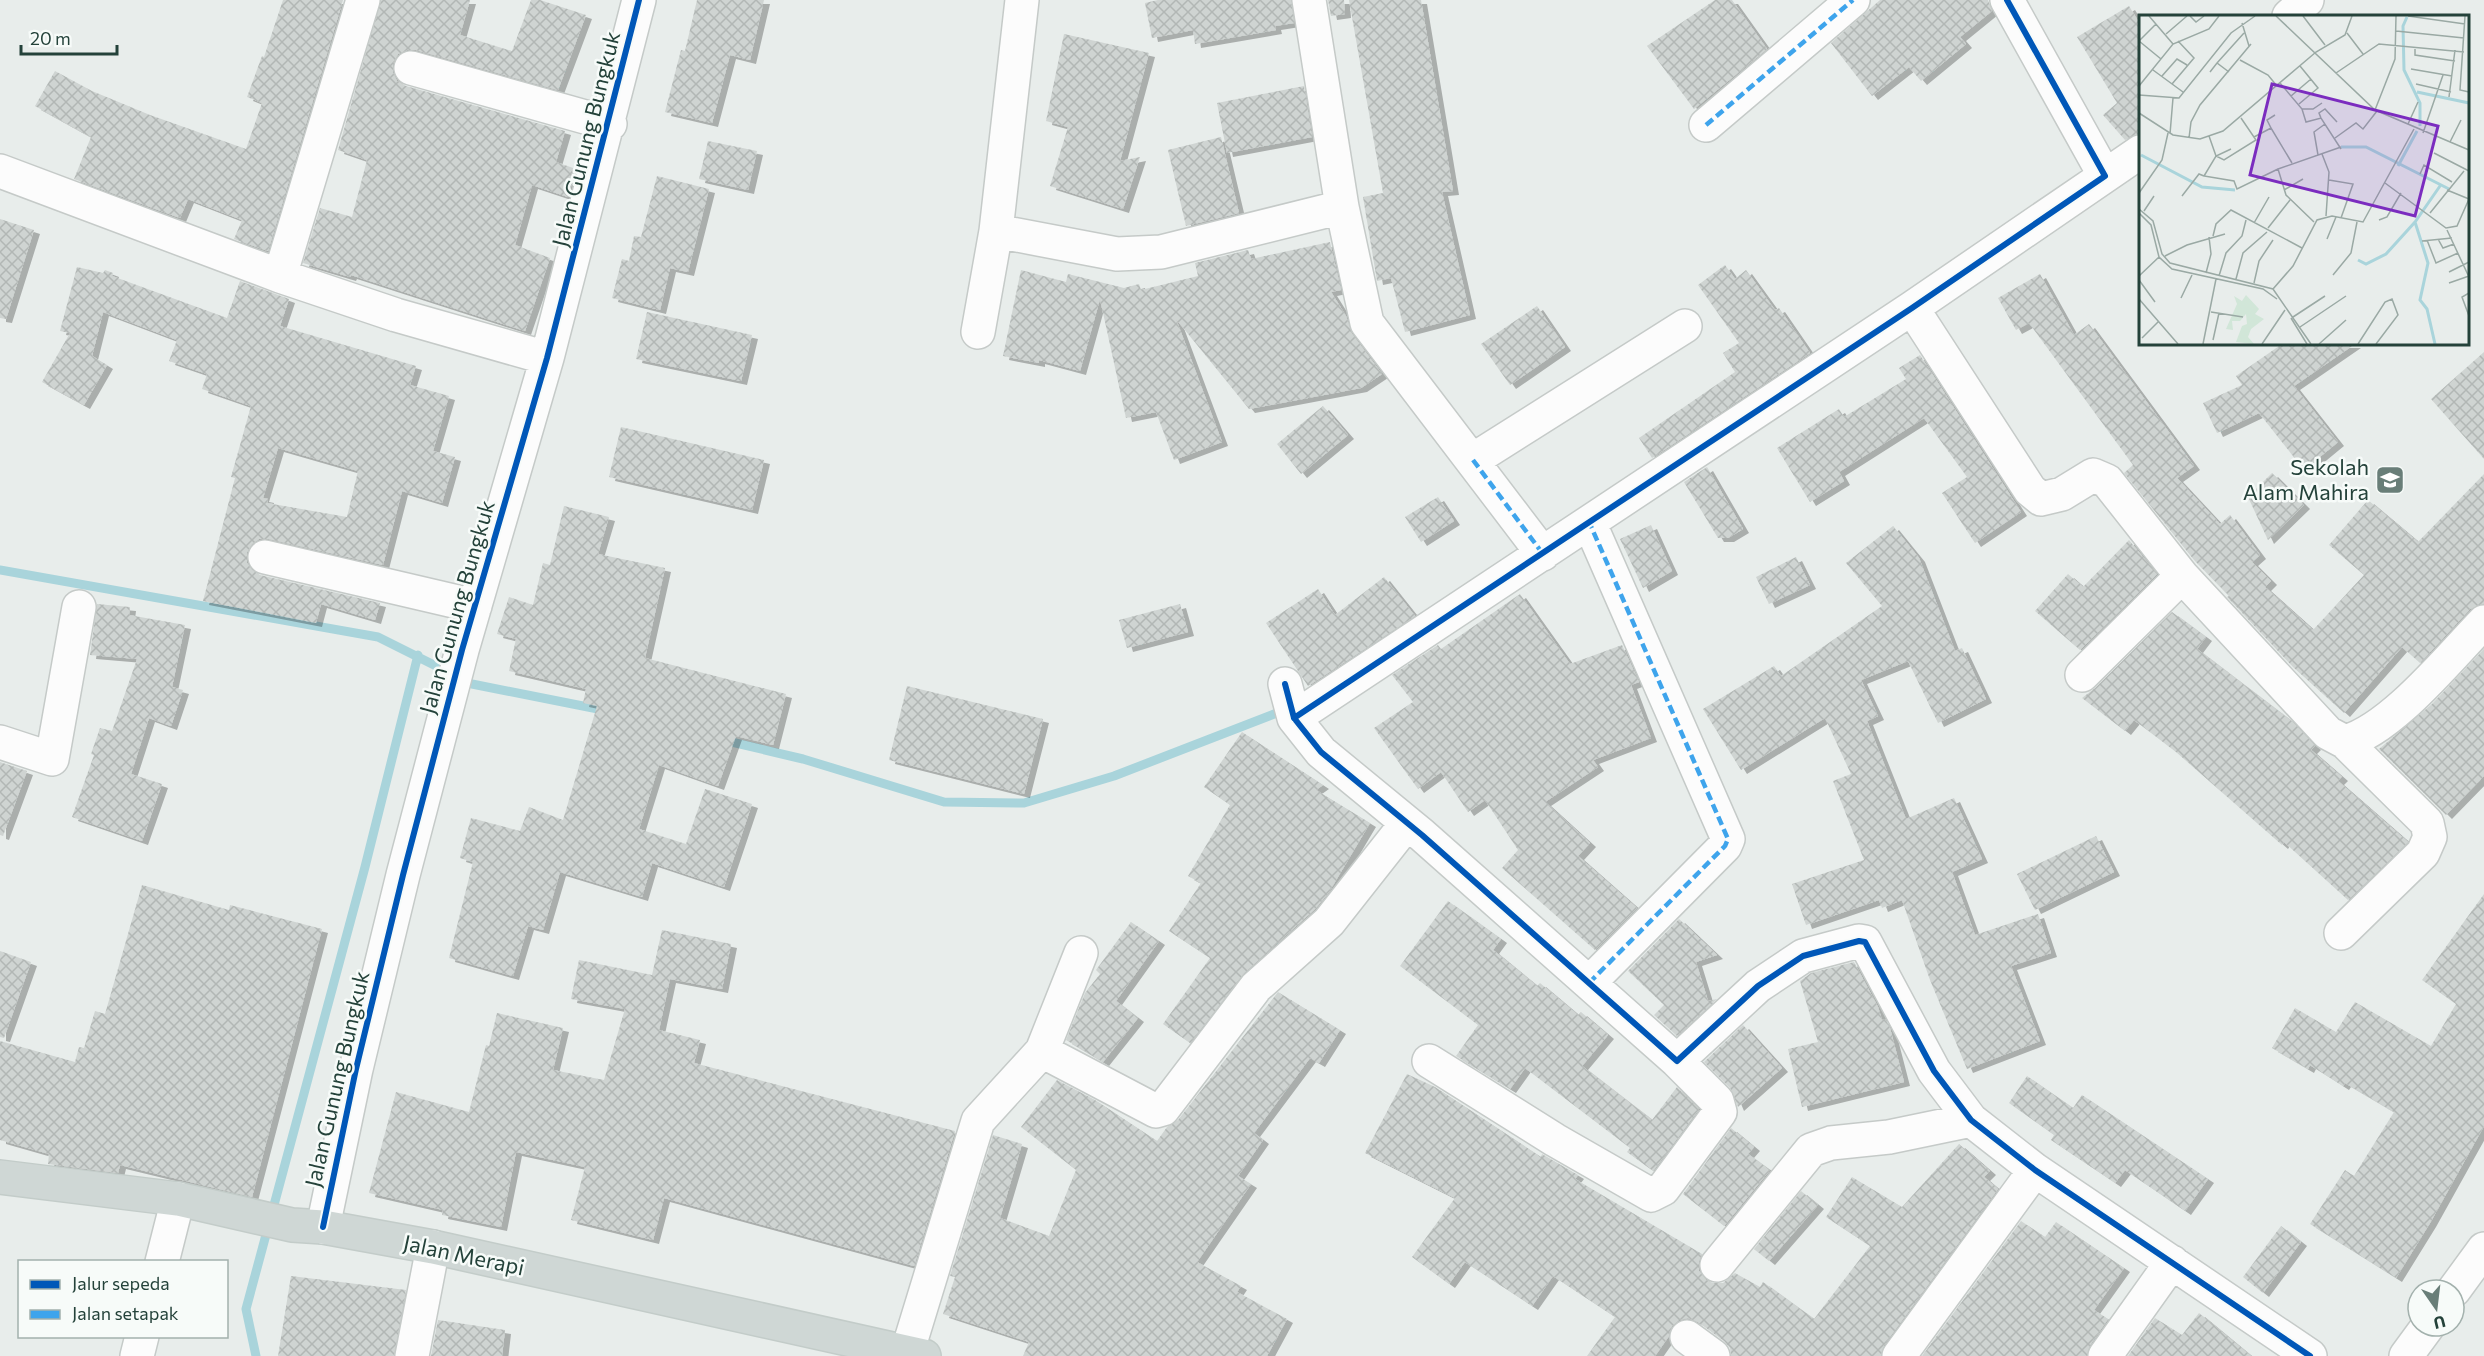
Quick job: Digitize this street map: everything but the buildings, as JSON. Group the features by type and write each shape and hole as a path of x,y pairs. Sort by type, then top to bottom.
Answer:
{"main road":[{"name":"Jalan Merapi","path":"0,1177 178,1199 243,1215 433,1247 915,1354"}],"street":[{"path":"280,276 363,0"},
{"name":"Jalan Gunung Bungkuk","path":"308,1226 356,1069 403,874 462,650 548,358 610,124 639,0"},
{"path":"978,332 996,231 1022,0"},
{"path":"1309,0 1342,207 1367,323 1538,547"},
{"path":"1706,125 1853,0"},
{"path":"2007,0 2066,108 2102,168"},
{"path":"2290,15 2307,0"},
{"path":"411,68 610,124"},
{"path":"1429,1061 1555,1140 1651,1195 1663,1189 1720,1112 1717,1101 1677,1060 1407,823 1321,752 1291,705 1538,547 1590,524 1912,308 2102,168 2139,152"},
{"path":"0,171 161,234 280,276 396,315 548,358"},
{"path":"996,231 1117,254 1161,252 1342,207"},
{"path":"1912,308 2030,490 2041,499 2062,494 2093,475 2107,481 2182,576 2328,733 2345,742 2427,823 2430,837 2423,853 2341,933"},
{"path":"1473,460 1685,326"},
{"path":"1589,983 1725,846 1728,839 1590,524"},
{"path":"265,557 475,606"},
{"path":"2082,675 2182,576"},
{"path":"0,742 52,759 79,607"},
{"path":"2345,742 2362,738 2406,703 2484,622"},
{"path":"1042,1051 1156,1111 1163,1109 1256,987 1329,922 1407,823"},
{"path":"1677,1060 1758,986 1803,956 1859,941 1869,945 1934,1071 1971,1120 2035,1170 2310,1356"},
{"path":"915,1354 978,1121 1042,1051 1081,953"},
{"path":"1717,1264 1811,1150 1832,1143 1889,1137 1971,1120"},
{"path":"1899,1356 2035,1170"},
{"path":"163,1260 178,1199"},
{"path":"412,1356 433,1247"},
{"path":"2463,1278 2484,1249"},
{"path":"2104,1356 2172,1262"},
{"path":"1687,1337 1713,1356"},
{"path":"137,1356 142,1338"}],"waterway":[{"path":"0,570 378,637 472,684 608,711"},
{"path":"256,1356 246,1309 365,867 418,655"},
{"path":"723,740 803,759 944,802 1024,803 1114,776 1287,709"}],"marked path":[{"path":"1706,125 1853,0"},
{"path":"1473,460 1543,554"},
{"path":"1589,983 1725,846 1728,839 1590,524"}],"cycle path":[{"path":"323,1227 356,1069 403,875 462,650 547,358 639,0"},
{"path":"1294,718 1912,308 2105,176 2007,0"},
{"path":"1285,684 1294,718 1321,752 1422,835 1677,1061 1758,986 1803,956 1859,941 1865,942 1934,1071 1971,1120 2035,1170 2310,1356"}],"place":[{"name":"Sekolah Alam Mahira","path":"2390,480"}]}
